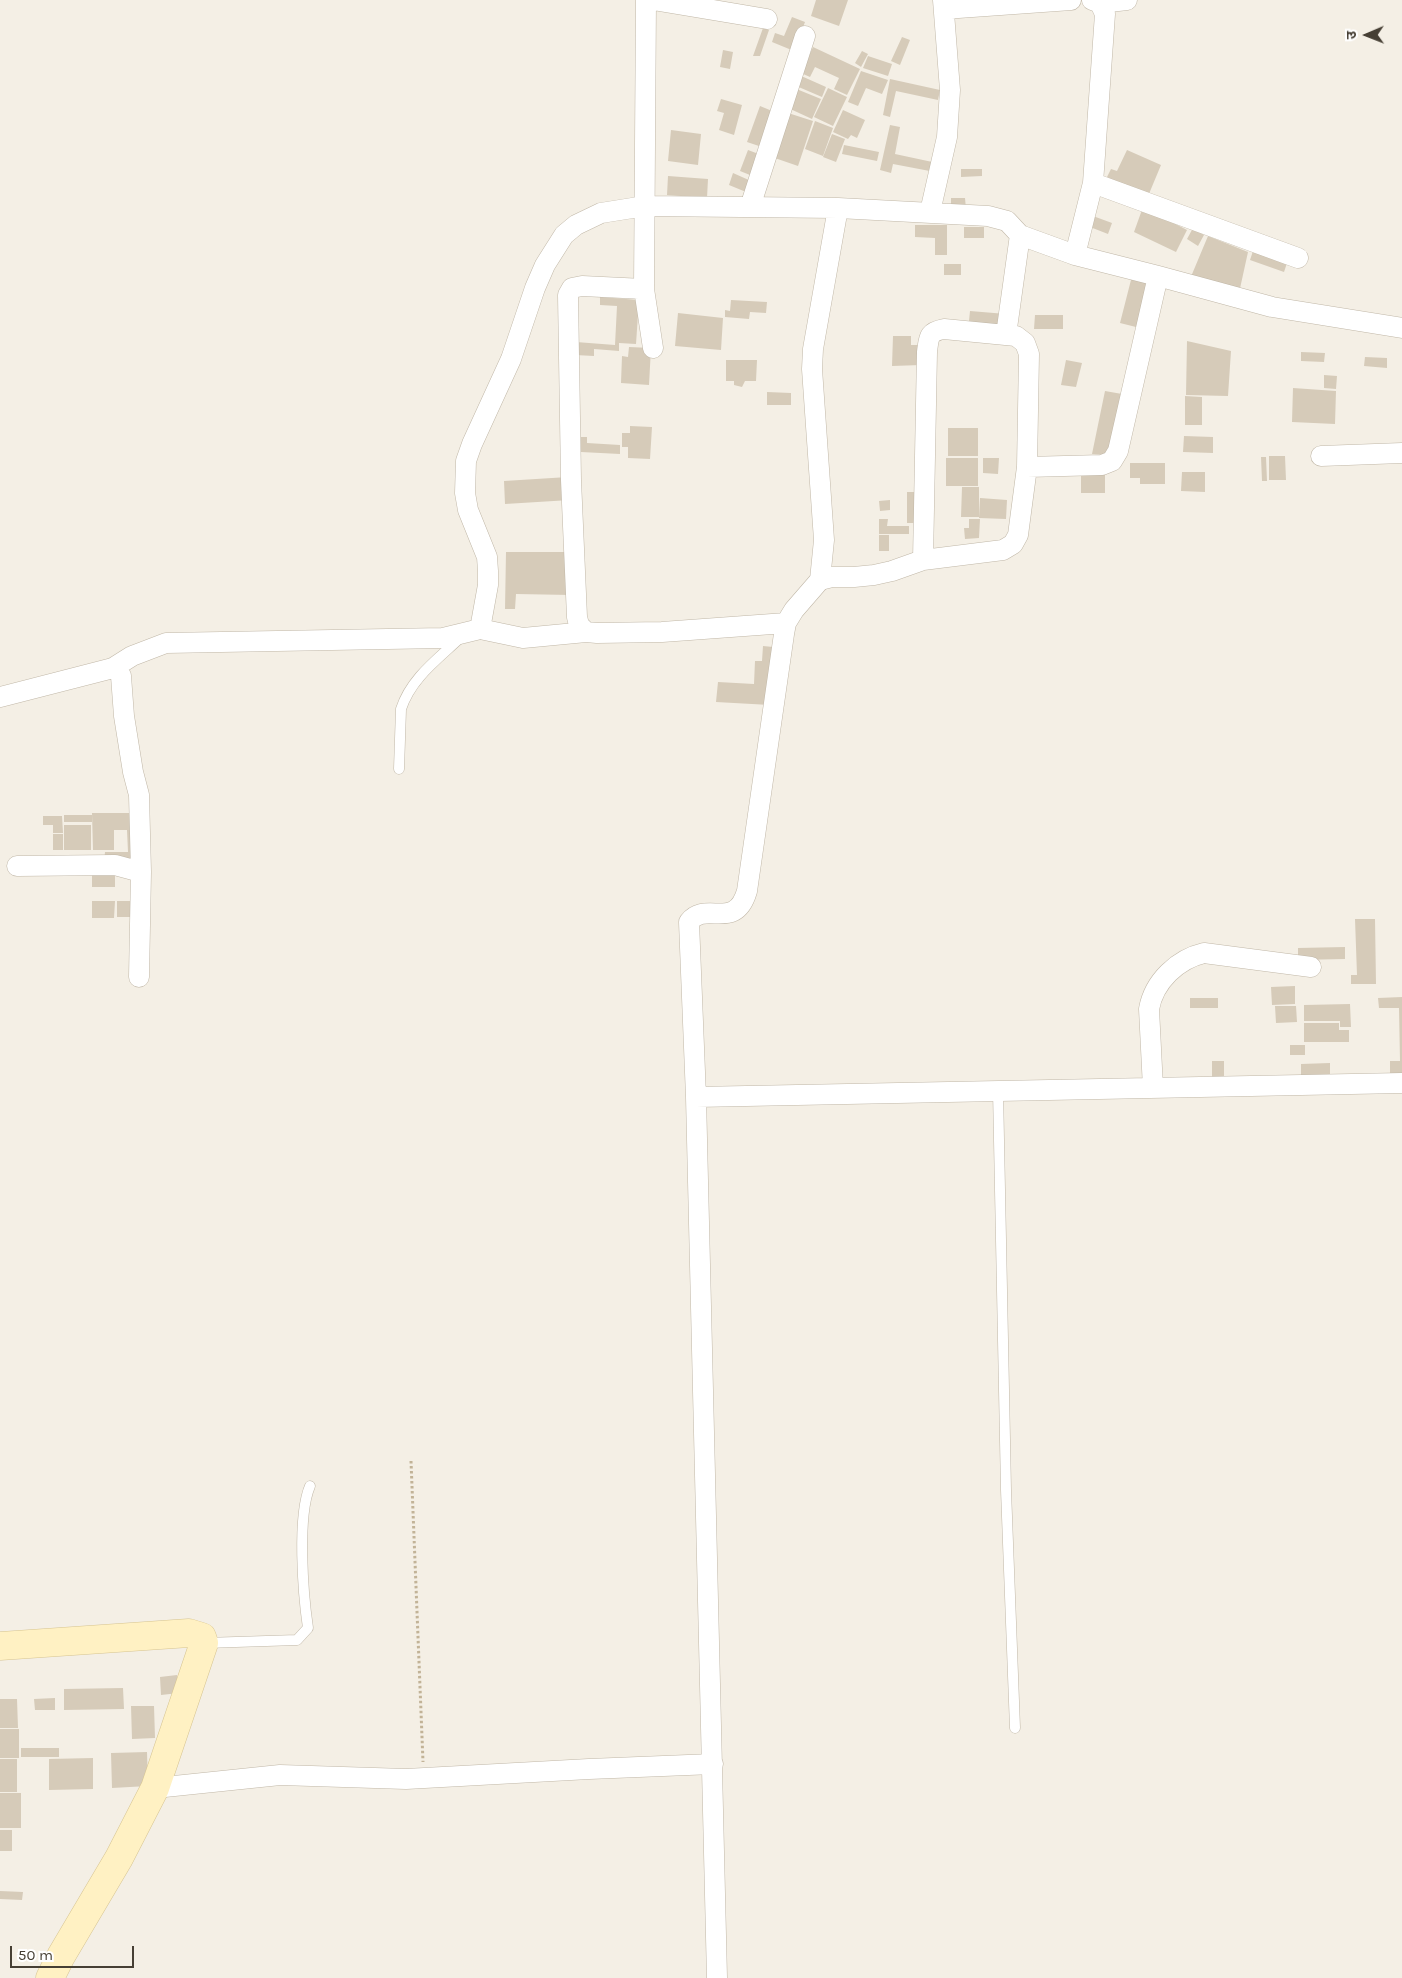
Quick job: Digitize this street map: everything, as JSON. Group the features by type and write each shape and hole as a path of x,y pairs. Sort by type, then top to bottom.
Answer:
{"main road":[{"path":"0,1646 189,1633 202,1638 204,1644 155,1788 119,1858 50,1978"}],"street":[{"path":"646,0 644,289 653,348"},
{"path":"654,0 767,20"},
{"path":"930,212 947,137 950,90 944,4 1071,0"},
{"path":"1096,1 1127,0"},
{"path":"1075,255 1093,183 1105,14 1096,1"},
{"path":"750,207 805,36"},
{"path":"1093,183 1298,258"},
{"path":"472,632 488,585 488,571 487,557 466,501 466,461 511,359 545,265 564,235 576,225 601,213 645,206 838,208 988,216 1007,221 1020,235 1075,255 1272,308 1402,328"},
{"path":"820,580 824,540 812,369 813,349 838,208"},
{"path":"1006,335 1020,235"},
{"path":"1027,467 1102,465 1112,461 1118,451 1158,276"},
{"path":"586,632 579,625 577,617 571,480 568,295 572,288 582,286 644,289"},
{"path":"717,1978 696,1097 689,922 693,917 700,914 731,913 744,902 786,623 794,610 820,580 892,571 923,560 1003,550 1013,544 1018,535 1027,467 1029,354 1025,343 1016,336 944,330 934,331 929,336 927,352 923,560"},
{"path":"1322,456 1402,453"},
{"path":"0,697 113,668 132,656 166,642 443,638 472,632 523,638 586,632 662,632 786,623"},
{"path":"113,668 121,676 124,716 133,772 139,795 141,872 139,977"},
{"path":"17,866 108,865 120,866 141,872"},
{"path":"1153,1088 1149,1008 1154,993 1171,970 1181,962 1190,956 1204,953 1311,967"},
{"path":"696,1097 1402,1083"},
{"path":"155,1788 280,1775 423,1778 713,1764"}],"lane":[{"path":"399,769 401,709 404,700 417,679 472,632"},
{"path":"998,1090 1006,1490 1015,1728"},
{"path":"204,1644 297,1640 308,1628 303,1545 304,1506 310,1486"}],"path":[{"path":"411,1461 423,1778"}],"building":[{"path":"816,0 848,0 839,26 811,16"},
{"path":"792,17 805,22 794,51 772,42 775,33 784,36"},
{"path":"763,28 769,30 760,56 753,56"},
{"path":"902,37 910,40 900,65 891,61"},
{"path":"813,47 860,69 847,95 834,89 839,78 815,67 810,77 801,73"},
{"path":"723,50 733,52 730,69 720,67"},
{"path":"862,51 868,54 861,67 855,63"},
{"path":"868,56 892,64 888,76 863,68"},
{"path":"861,71 888,80 882,94 866,88 858,106 848,102"},
{"path":"799,75 826,87 822,97 794,85"},
{"path":"890,79 940,90 938,100 896,91 890,117 883,115"},
{"path":"794,88 821,99 812,119 786,107"},
{"path":"828,88 847,97 833,126 814,117"},
{"path":"721,99 742,105 734,135 719,130 724,113 717,111"},
{"path":"760,106 777,113 765,148 747,142"},
{"path":"843,110 865,120 857,138 851,135 848,139 833,132"},
{"path":"785,112 813,121 798,166 769,156"},
{"path":"815,121 833,128 823,156 805,149"},
{"path":"890,125 900,127 895,154 937,163 935,172 893,164 891,173 880,170"},
{"path":"671,130 701,134 698,165 668,161"},
{"path":"832,134 845,139 836,162 823,157"},
{"path":"844,145 879,152 877,161 842,154"},
{"path":"748,150 764,156 755,177 740,171"},
{"path":"1127,150 1161,165 1146,201 1107,177 1111,169 1117,171"},
{"path":"961,169 982,169 982,176 961,177"},
{"path":"733,173 751,181 746,192 729,185"},
{"path":"668,176 708,179 707,198 667,195"},
{"path":"951,198 965,198 966,209 951,209"},
{"path":"1143,207 1187,230 1176,252 1134,232"},
{"path":"1093,216 1112,223 1108,234 1090,227"},
{"path":"915,225 947,225 947,255 935,255 935,238 915,237"},
{"path":"964,227 984,227 984,238 964,238"},
{"path":"1193,228 1204,235 1198,246 1187,239"},
{"path":"1208,236 1248,252 1239,293 1190,279"},
{"path":"1253,251 1287,263 1284,272 1250,260"},
{"path":"944,264 961,264 961,275 944,275"},
{"path":"1132,276 1152,281 1140,328 1120,323"},
{"path":"600,297 639,300 636,344 619,343 619,351 594,349 594,356 575,355 576,342 615,345 617,306 600,305"},
{"path":"731,300 767,302 766,313 750,312 749,319 725,317 725,310 730,311"},
{"path":"970,311 1006,314 1004,334 968,331"},
{"path":"678,313 723,318 721,350 675,346"},
{"path":"1035,315 1063,315 1063,329 1034,329"},
{"path":"893,336 911,336 911,345 922,345 921,365 892,366"},
{"path":"1187,341 1231,351 1228,396 1186,395"},
{"path":"629,347 651,348 649,385 621,383 622,356 628,357"},
{"path":"1301,352 1325,353 1324,362 1301,361"},
{"path":"1365,357 1387,358 1387,368 1364,366"},
{"path":"726,360 757,360 756,381 745,381 742,387 734,385 734,381 726,381"},
{"path":"1066,360 1082,363 1076,387 1061,385"},
{"path":"1324,375 1337,376 1336,389 1324,388"},
{"path":"1293,388 1336,391 1335,424 1292,422"},
{"path":"1105,391 1122,394 1109,455 1092,454"},
{"path":"767,392 791,393 791,405 767,405"},
{"path":"1185,396 1202,397 1202,425 1185,425"},
{"path":"630,426 652,427 650,459 628,458 628,447 622,447 622,433 630,433"},
{"path":"948,428 978,428 978,456 948,456"},
{"path":"1184,436 1213,437 1213,453 1183,452"},
{"path":"581,437 587,437 587,443 620,445 620,454 581,452"},
{"path":"1269,456 1285,456 1286,480 1269,480"},
{"path":"1261,457 1266,457 1267,481 1262,481"},
{"path":"946,458 978,458 978,486 946,486"},
{"path":"983,458 999,458 998,474 983,473"},
{"path":"1130,463 1165,463 1165,484 1140,484 1140,478 1130,478"},
{"path":"1081,472 1105,472 1105,493 1081,493"},
{"path":"1182,472 1205,472 1205,492 1181,491"},
{"path":"568,477 570,500 505,504 504,481"},
{"path":"962,487 979,487 979,517 961,517"},
{"path":"907,492 921,492 921,523 907,523"},
{"path":"980,498 1007,500 1006,519 979,518"},
{"path":"890,500 890,510 880,511 879,501"},
{"path":"879,519 888,519 887,526 909,526 909,534 879,534"},
{"path":"969,519 980,519 979,538 965,539 964,528 969,528"},
{"path":"879,535 889,535 889,551 879,551"},
{"path":"506,552 572,552 571,595 516,594 515,609 505,609"},
{"path":"763,646 773,647 770,705 716,702 718,682 754,684 755,661 762,661"},
{"path":"92,813 137,813 135,863 104,863 105,852 128,852 127,830 114,830 114,850 93,850"},
{"path":"64,815 92,815 92,822 64,822"},
{"path":"43,816 62,816 63,833 53,833 53,825 43,825"},
{"path":"64,825 91,825 91,850 64,850"},
{"path":"53,834 63,834 63,850 53,850"},
{"path":"92,868 115,868 115,887 92,887"},
{"path":"92,901 115,901 114,918 92,918"},
{"path":"117,901 135,901 134,917 117,917"},
{"path":"1355,919 1375,919 1376,984 1351,984 1351,975 1357,975"},
{"path":"1345,947 1345,959 1298,960 1298,948"},
{"path":"1295,986 1295,1004 1272,1005 1271,987"},
{"path":"1402,997 1402,1079 1390,1080 1390,1061 1400,1061 1399,1008 1379,1008 1378,998"},
{"path":"1190,998 1218,998 1218,1008 1190,1008"},
{"path":"1350,1004 1351,1027 1340,1027 1340,1021 1304,1021 1304,1005"},
{"path":"1275,1006 1296,1006 1297,1022 1276,1023"},
{"path":"1304,1023 1339,1023 1339,1030 1349,1030 1349,1042 1304,1042"},
{"path":"1290,1045 1305,1045 1305,1055 1290,1055"},
{"path":"1212,1061 1224,1061 1224,1085 1212,1085"},
{"path":"1330,1063 1330,1083 1301,1084 1301,1064"},
{"path":"177,1675 179,1693 161,1695 160,1677"},
{"path":"123,1688 124,1709 64,1710 64,1689"},
{"path":"55,1698 55,1710 35,1710 34,1699"},
{"path":"0,1699 17,1699 18,1728 0,1728"},
{"path":"131,1706 154,1706 155,1738 132,1739"},
{"path":"0,1729 19,1729 19,1758 0,1758"},
{"path":"21,1748 59,1748 59,1757 21,1757"},
{"path":"147,1752 148,1786 112,1788 111,1753"},
{"path":"93,1758 93,1789 49,1790 49,1759"},
{"path":"0,1759 17,1759 17,1792 0,1792"},
{"path":"0,1793 21,1793 21,1828 0,1828"},
{"path":"0,1830 12,1830 12,1851 0,1851"},
{"path":"0,1891 23,1892 22,1900 0,1899"}]}
